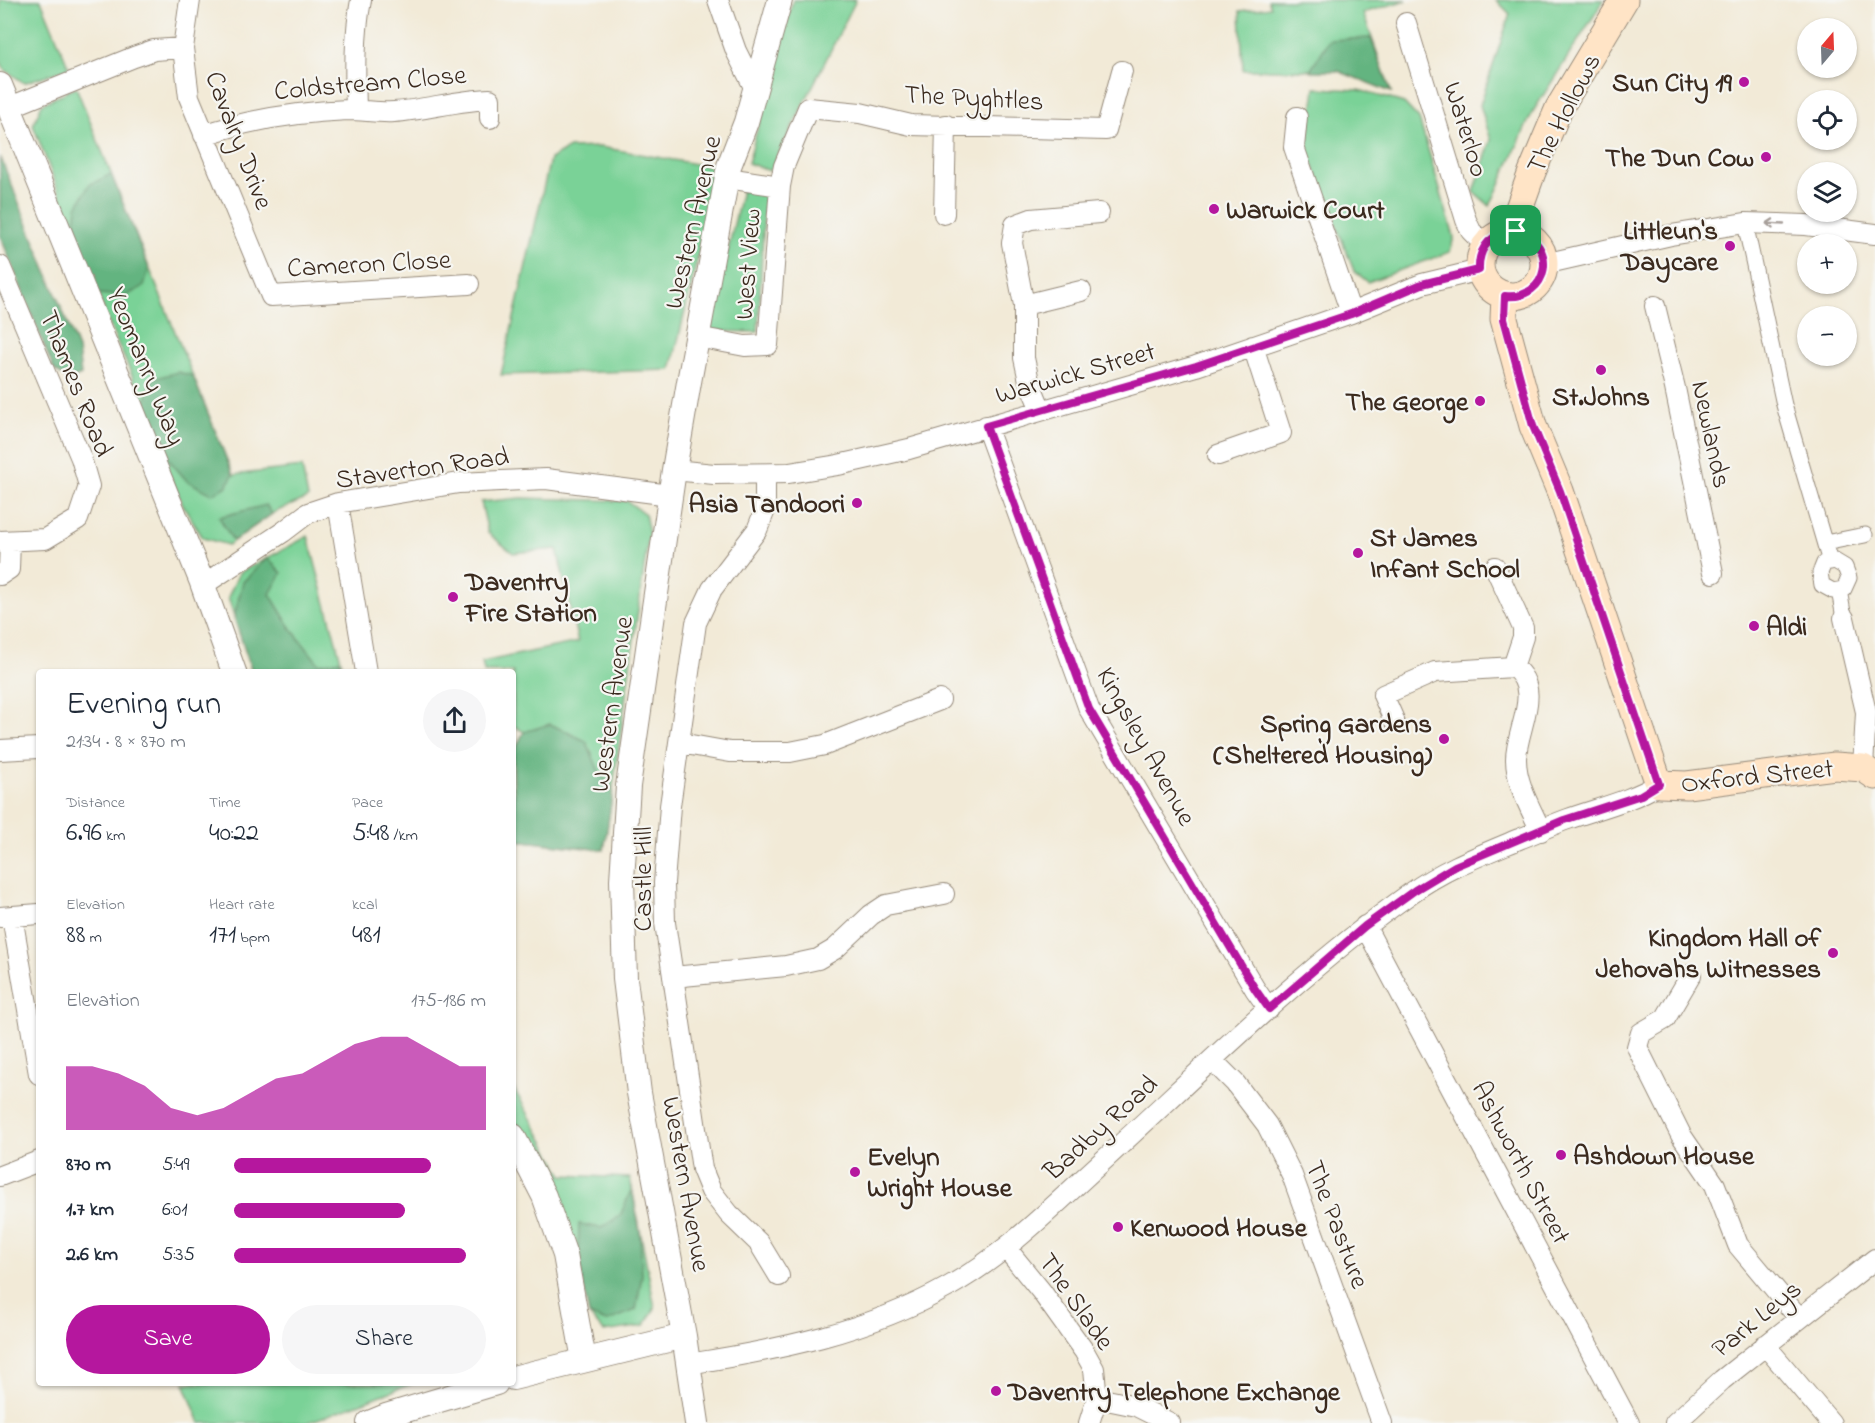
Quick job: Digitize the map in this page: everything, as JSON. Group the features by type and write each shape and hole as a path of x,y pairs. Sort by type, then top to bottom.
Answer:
{"main road":[{"name":"The Hollows","path":"1516,231 1517,214 1559,108 1624,0"},
{"path":"1516,231 1528,236 1538,245 1544,264 1542,276 1534,288 1519,296 1505,296 1490,288 1482,258 1498,234 1516,231"},
{"path":"1505,296 1504,319 1533,426 1560,491 1659,784"},
{"name":"Oxford Street","path":"1659,784 1687,785 1835,766 1869,772"}],"street":[{"name":"Cavalry Drive","path":"190,0 183,48 189,97 271,296"},
{"path":"356,110 354,57 361,0"},
{"path":"718,0 736,51 755,89"},
{"name":"Western Avenue","path":"697,1423 684,1336 639,1093 625,979 622,880 628,786 670,495 697,337 729,166 746,122 780,0"},
{"name":"Waterloo","path":"1406,23 1466,220 1482,258"},
{"path":"9,107 154,50 183,48"},
{"name":"The Pyghtles","path":"780,186 784,165 808,108 860,113 911,125 1106,130 1122,71"},
{"name":"Yeomanry Way","path":"0,85 203,585 233,669"},
{"name":"Coldstream Close","path":"204,135 252,121 290,114 356,110 390,113 466,100 490,99 490,118"},
{"path":"1297,117 1294,147 1351,314"},
{"path":"944,214 946,125"},
{"path":"727,178 780,186"},
{"name":"West View","path":"697,337 745,346 768,345 780,186"},
{"path":"1041,410 1029,381 1024,358 1024,305 1012,243 1015,225 1031,219 1099,213"},
{"path":"1544,264 1671,236 1745,223 1806,225 1875,234"},
{"path":"1745,223 1784,405 1830,562 1824,563 1820,573 1822,585 1833,591 1839,590 1866,712 1869,772"},
{"name":"Warwick Street","path":"674,470 765,475 838,465 909,449 1196,366 1351,314 1482,258"},
{"name":"Thames Road","path":"0,266 81,458 89,486 78,519 45,538 5,541"},
{"name":"Cameron Close","path":"271,296 469,284"},
{"path":"1024,305 1081,291"},
{"name":"Newlands","path":"1655,306 1676,388 1713,573"},
{"path":"1218,455 1281,433 1253,346"},
{"name":"Kingsley Avenue","path":"986,426 1089,709 1269,1009"},
{"name":"Castle Hill","path":"765,475 765,510 757,530 712,589 696,623 670,806 664,883 665,923 702,1169 711,1191 729,1214 759,1243 779,1276"},
{"name":"Staverton Road","path":"203,585 308,513 338,503 459,483 546,479 670,495"},
{"path":"338,503 366,669"},
{"path":"1825,543 1864,535"},
{"path":"0,575 9,569 5,541"},
{"path":"1495,567 1523,628 1523,637 1513,667"},
{"path":"1394,720 1383,695 1435,672 1513,667 1520,672 1525,682 1528,703 1516,761 1520,780 1541,831"},
{"path":"680,743 730,752 790,752 825,745 940,700"},
{"path":"0,750 36,748"},
{"name":"Oxford Street","path":"1269,1009 1365,926 1415,890 1455,866 1564,820 1641,795 1659,784"},
{"path":"673,977 786,966 818,959 835,950 871,915 886,905 944,894"},
{"path":"36,914 6,916 36,1060"},
{"name":"Ashworth Street","path":"1365,926 1629,1423"},
{"path":"1691,975 1665,1019 1641,1033 1636,1047 1681,1136 1715,1185 1738,1245 1799,1318"},
{"name":"Badby Road","path":"688,1364 795,1345 859,1327 950,1287 1006,1248 1269,1009"},
{"name":"The Pasture","path":"1213,1060 1267,1125 1292,1174 1382,1423"},
{"path":"516,1142 544,1196 565,1255 584,1360"},
{"path":"0,1176 36,1162"},
{"name":"The Slade","path":"1006,1248 1041,1291 1084,1351 1094,1369 1097,1398 1089,1423"},
{"name":"Park Leys","path":"1675,1423 1722,1380 1875,1259"},
{"path":"516,1377 684,1336"},
{"path":"1765,1345 1831,1423"},
{"path":"369,1423 486,1386"},
{"path":"1097,1398 1136,1406 1170,1423"}],"green space":[{"path":"0,0 41,0 69,68 24,83 4,69 0,60"},
{"path":"793,0 856,0 770,171 748,163"},
{"path":"1268,0 1407,0 1363,13 1391,92 1338,70 1243,70 1240,11 1271,7"},
{"path":"1496,0 1604,0 1532,113 1490,206 1474,192 1491,140 1480,105 1510,14"},
{"path":"1371,38 1391,92 1338,71 1310,71 1329,40"},
{"path":"76,87 233,475 302,467 308,498 275,512 228,545 203,538 183,505 142,414 132,375 112,331 33,125 42,104"},
{"path":"1315,88 1359,90 1404,103 1419,119 1454,237 1450,252 1368,282 1354,271 1307,150"},
{"path":"600,147 719,168 671,370 501,375 550,159 569,148"},
{"path":"0,156 78,349 81,375 69,380 54,370 0,235"},
{"path":"111,174 149,268 144,286 126,296 98,294 74,232 77,207 89,185"},
{"path":"742,190 765,193 758,332 709,331"},
{"path":"178,372 193,376 233,475 226,487 212,494 187,481 164,454 142,414 152,379"},
{"path":"521,498 627,501 645,514 649,533 604,850 516,840 516,747 524,732 516,727 516,669 483,669 482,662 578,642 557,549 513,553 488,533 481,502"},
{"path":"266,505 272,514 233,541 219,517"},
{"path":"308,536 343,669 251,669 228,597 239,573"},
{"path":"267,558 282,573 270,594 290,627 319,664 340,660 343,669 251,669 234,617 243,582"},
{"path":"550,724 586,741 599,771 613,790 604,850 516,840 516,747 524,732"},
{"path":"516,1092 563,1175 630,1178 655,1308 644,1326 604,1332 589,1315 578,1258 548,1181 516,1122"},
{"path":"632,1188 640,1232 642,1275 636,1310 606,1322 589,1315 578,1258 579,1224 601,1228 620,1216"},
{"path":"185,1386 406,1386 307,1423 200,1423"}],"place":[{"name":"Sun City 19","path":"1744,82"},
{"name":"The Dun Cow","path":"1766,157"},
{"name":"Warwick Court","path":"1214,209"},
{"name":"Littleun's Daycare","path":"1730,246"},
{"name":"St.Johns","path":"1601,370"},
{"name":"The George","path":"1480,401"},
{"name":"Asia Tandoori","path":"857,503"},
{"name":"St James Infant School","path":"1358,553"},
{"name":"Daventry Fire Station","path":"453,597"},
{"name":"Aldi","path":"1754,626"},
{"name":"Spring Gardens (Sheltered Housing)","path":"1444,739"},
{"name":"Kingdom Hall of Jehovahs Witnesses","path":"1833,953"},
{"name":"Ashdown House","path":"1561,1155"},
{"name":"Evelyn Wright House","path":"855,1172"},
{"name":"Kenwood House","path":"1118,1227"},
{"name":"Daventry Telephone Exchange","path":"996,1391"}],"route":[{"path":"1516,231 1528,236 1538,245 1544,258 1544,270 1534,288 1519,296 1505,296 1504,319 1507,335 1533,426 1560,491 1659,784 1641,795 1564,820 1455,866 1415,890 1365,926 1269,1009 1089,709 986,426 1196,366 1351,314 1422,284 1479,270 1479,258 1485,245 1498,234 1516,231"}]}
